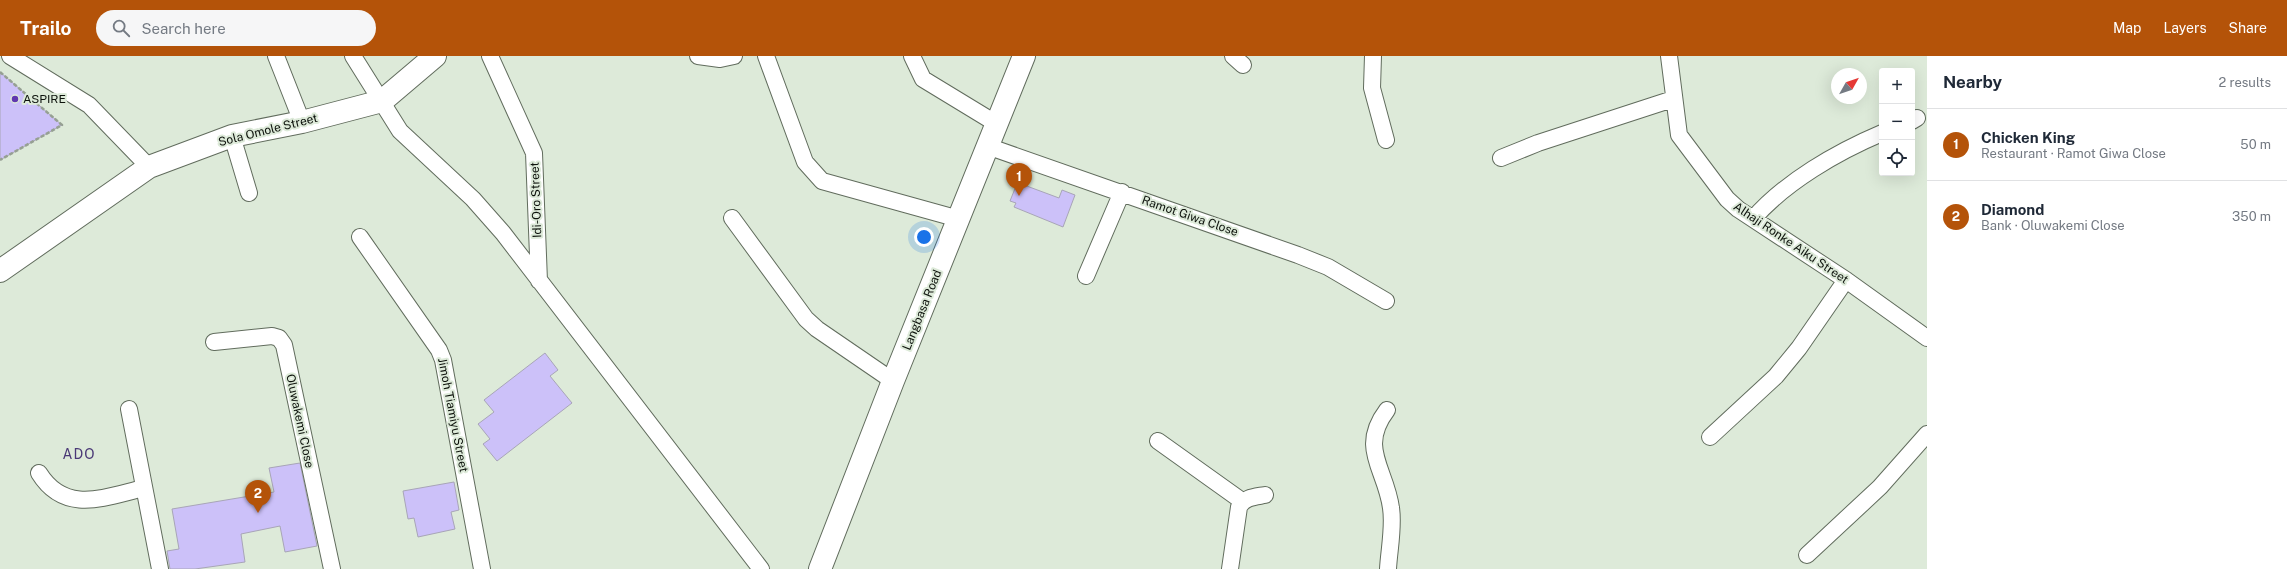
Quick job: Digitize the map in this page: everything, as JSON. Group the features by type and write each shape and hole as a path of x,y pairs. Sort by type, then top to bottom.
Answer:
{"street":[{"path":"10,56 89,104 149,166"},
{"path":"276,56 302,122"},
{"path":"353,56 400,131 473,198 503,233 761,569"},
{"name":"Sola Omole Street","path":"0,271 149,166 232,136 302,122 382,101 435,56"},
{"name":"Idi-Oro Street","path":"490,56 534,153 539,281"},
{"path":"698,56 720,59 734,56"},
{"path":"766,56 805,162 822,181 959,219"},
{"path":"912,56 923,79 997,124"},
{"name":"Langbasa Road","path":"819,568 1024,56"},
{"path":"1373,56 1372,88 1386,140"},
{"name":"Alhaji Ronke Aiku Street","path":"1669,56 1673,99 1679,135 1727,199 1753,219 1846,280 1927,338"},
{"path":"1501,158 1538,143 1673,99"},
{"path":"1753,219 1768,202 1785,188 1828,162 1879,135"},
{"path":"232,136 249,193"},
{"name":"Ramot Giwa Close","path":"988,146 1304,257 1328,267 1386,301"},
{"path":"1086,276 1122,192"},
{"path":"732,218 806,319 817,329 893,381"},
{"name":"Jimoh Tiamiyu Street","path":"360,237 439,350 443,360 482,569"},
{"path":"1710,437 1776,376 1799,348 1846,280"},
{"name":"Oluwakemi Close","path":"214,342 272,336 279,338 284,345 332,569"},
{"path":"129,409 160,569"},
{"path":"1387,410 1379,420 1374,433 1376,455 1392,508 1388,569"},
{"path":"1807,555 1880,487 1927,434"},
{"path":"1158,440 1242,501"},
{"path":"39,473 47,485 63,496 74,500 95,500 144,488"},
{"path":"1230,569 1239,507 1242,501 1265,495"}],"path":[{"path":"0,72 62,125 0,160"}],"building":[{"name":"ASPIRE","path":"0,72 62,125 0,160"},
{"path":"1024,185 1059,198 1062,190 1075,195 1063,227 1014,207 1016,203 1010,201 1016,186 1023,188"},
{"path":"545,353 558,370 550,376 572,403 497,461 483,444 490,439 478,424 494,412 484,400"},
{"path":"300,463 317,546 285,552 280,526 241,534 245,562 195,569 170,569 167,551 179,549 172,509 274,492 269,468"},
{"path":"454,482 459,510 451,512 455,529 418,537 414,518 408,519 403,491"}],"place":[{"name":"ASPIRE","path":"15,99"},
{"name":"Chicken King","path":"1019,196"},
{"name":"Diamond","path":"258,513"}],"district":[{"name":"ADO","path":"79,454"}]}
